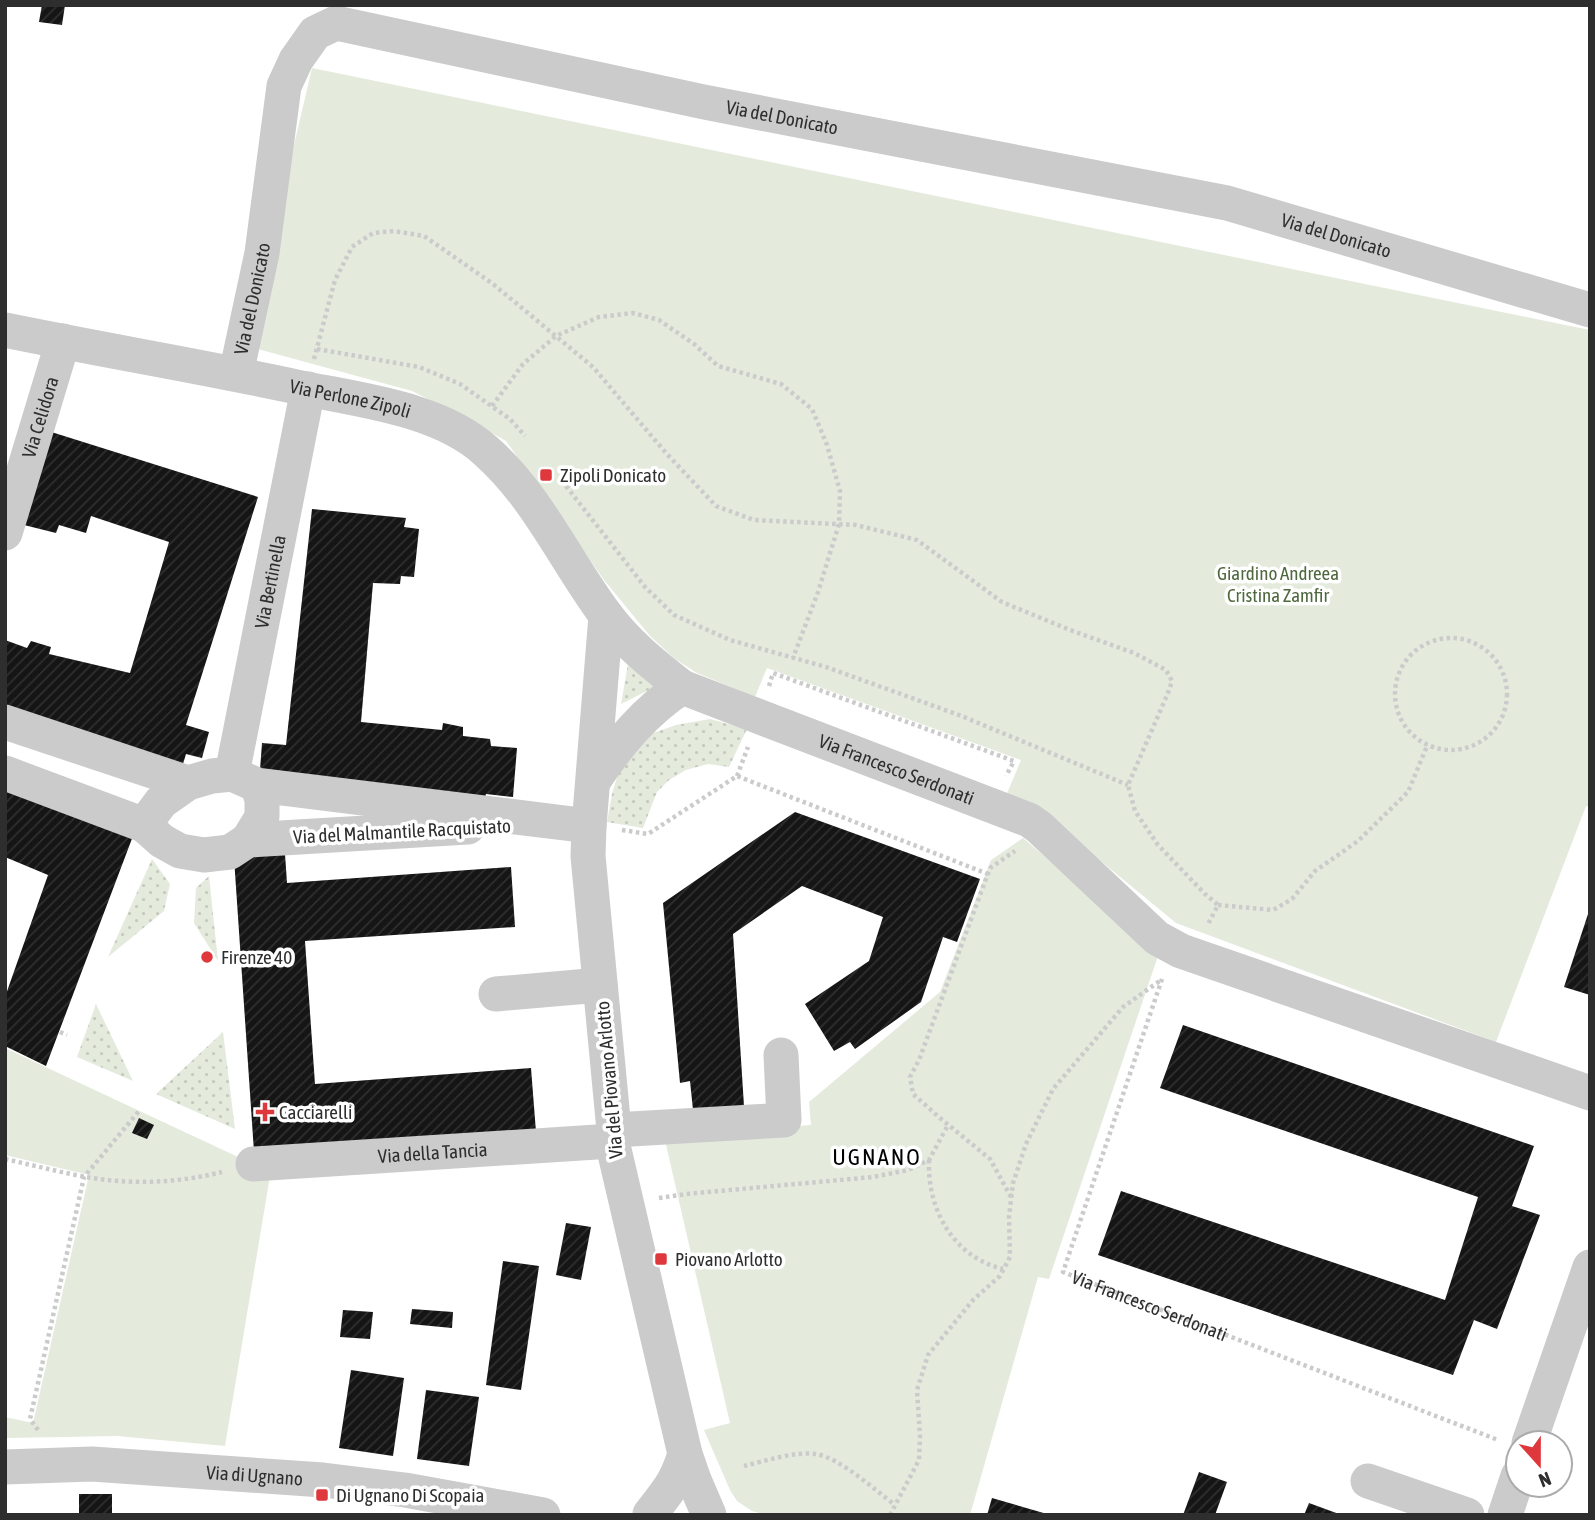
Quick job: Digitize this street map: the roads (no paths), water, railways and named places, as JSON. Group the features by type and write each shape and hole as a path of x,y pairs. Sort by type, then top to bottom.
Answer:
{"street":[{"name":"Via del Donicato","path":"236,374 262,253 284,86 296,60 314,33 337,14 704,102 1227,203 1590,310"},
{"name":"Via Perlone Zipoli","path":"5,330 236,374 310,376 431,418 479,444 507,471 606,616"},
{"name":"Via Celidora","path":"5,533 63,341"},
{"name":"Via Bertinella","path":"244,780 310,376"},
{"name":"Via Francesco Serdonati","path":"606,616 637,650 682,687 1029,820 1157,938 1183,951 1590,1093"},
{"name":"Via del Piovano Arlotto","path":"606,616 593,783 600,827 589,856 613,1136 626,1203 685,1454 709,1515"},
{"name":"Via del Piovano Arlotto","path":"593,783 636,725 682,687"},
{"path":"5,722 188,783"},
{"name":"Via del Malmantile Racquistato","path":"5,773 144,825 162,841 180,851 204,855 230,852 248,840 555,822"},
{"name":"Via del Malmantile Racquistato","path":"144,825 161,802 188,783 212,776 600,827"},
{"path":"244,780 262,799 262,817 248,840"},
{"path":"496,993 600,985"},
{"name":"Via della Tancia","path":"253,1164 613,1136 784,1119 781,1055"},
{"path":"1523,1429 1590,1267"},
{"path":"649,1514 670,1490 685,1454"},
{"name":"Via di Ugnano","path":"5,1467 92,1464 323,1480 405,1490 543,1515"},
{"path":"1368,1481 1467,1515"},
{"path":"649,1514 674,1512 689,1515"}],"place":[{"name":"Zipoli Donicato","path":"546,475"},
{"name":"Firenze 40","path":"207,957"},
{"name":"Cacciarelli","path":"265,1112"},
{"name":"Piovano Arlotto","path":"661,1259"},
{"name":"Di Ugnano Di Scopaia","path":"322,1495"}],"district":[{"name":"UGNANO","path":"877,1157"}],"park label":[{"name":"Giardino Andreea Cristina Zamfir","path":"1278,584"}]}
